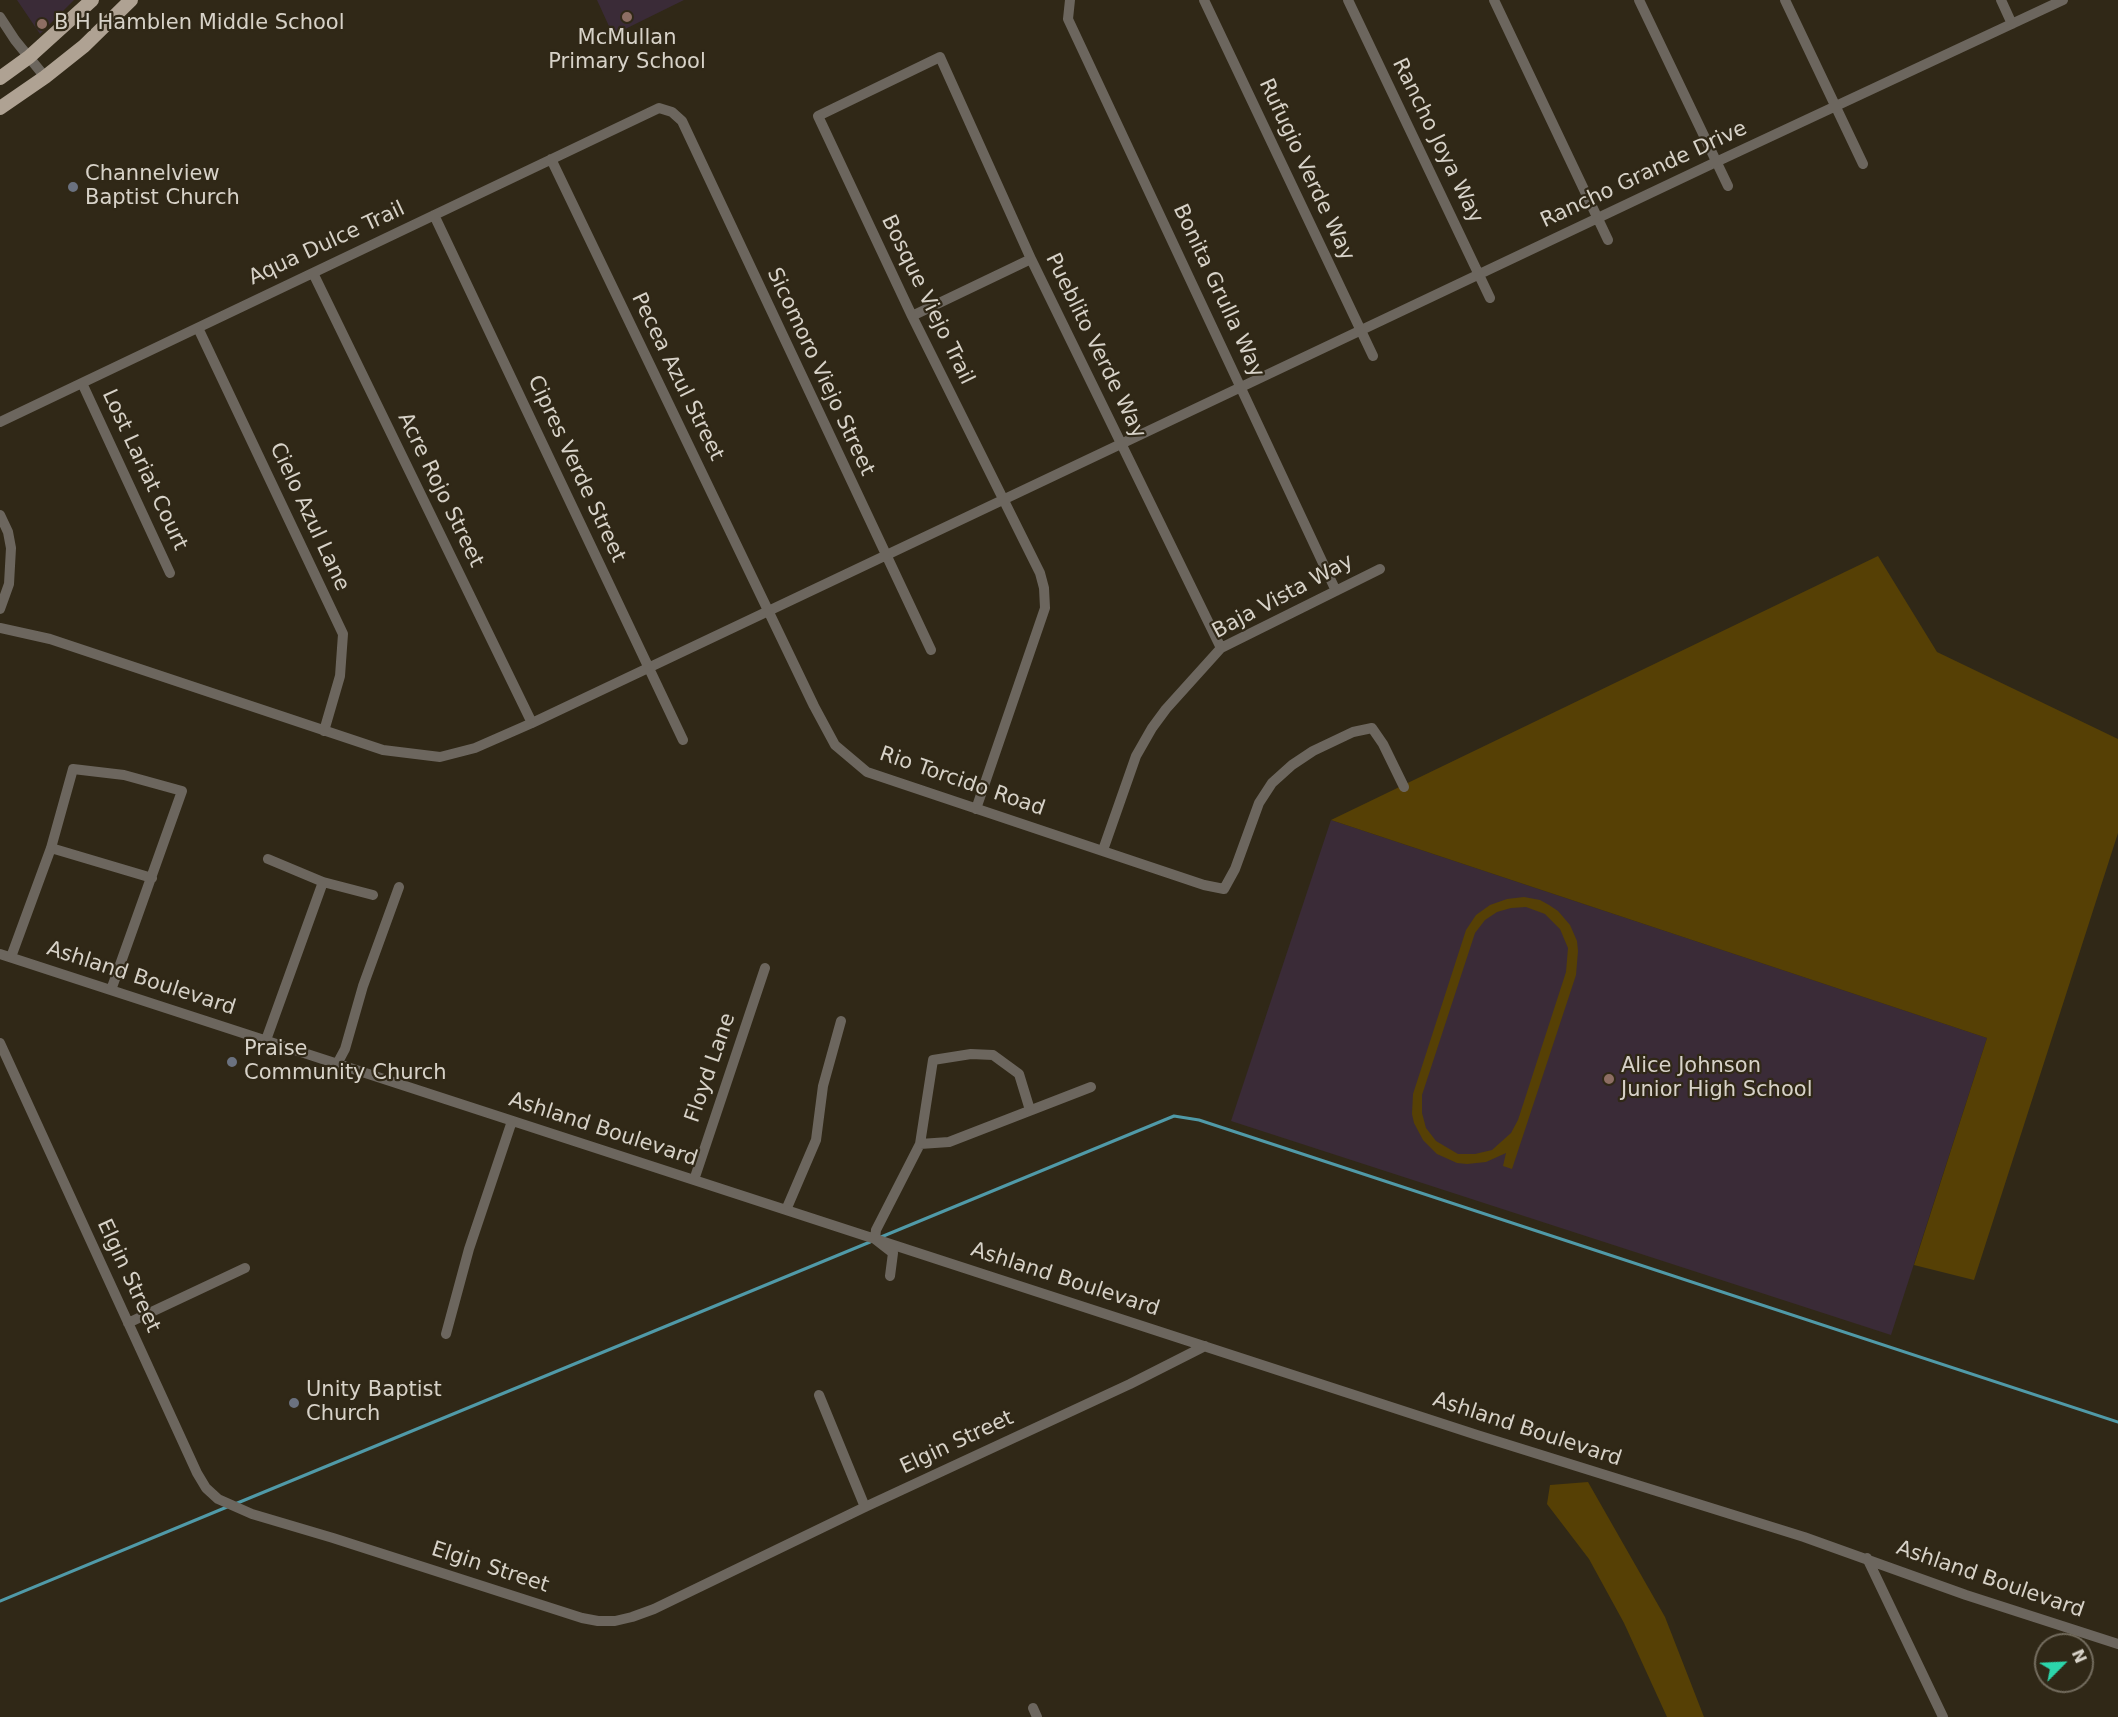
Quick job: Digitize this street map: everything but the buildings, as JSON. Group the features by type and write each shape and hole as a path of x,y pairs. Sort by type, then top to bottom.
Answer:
{"main road":[{"path":"0,78 29,57 92,0"},
{"path":"0,108 84,46 131,0"}],"street":[{"name":"Rufugio Verde Way","path":"1204,0 1373,356"},
{"name":"Rancho Joya Way","path":"1348,0 1490,298"},
{"path":"1494,0 1608,240"},
{"path":"1639,0 1728,186"},
{"path":"1785,0 1863,164"},
{"path":"2001,0 2012,24"},
{"name":"Rancho Grande Drive","path":"0,628 50,639 383,750 440,757 476,748 2063,0"},
{"name":"Bonita Grulla Way","path":"1069,4 1068,19 1336,591"},
{"path":"0,17 45,77"},
{"name":"Pueblito Verde Way","path":"818,116 940,57 1031,259 1221,648"},
{"name":"Aqua Dulce Trail","path":"0,422 659,108 672,112"},
{"name":"Sicomoro Viejo Street","path":"672,112 682,121 931,650"},
{"name":"Bosque Viejo Trail","path":"818,116 912,316 1040,573 1044,588 1044,608 976,808"},
{"name":"Pecea Azul Street","path":"551,159 768,612"},
{"name":"Cipres Verde Street","path":"434,215 683,740"},
{"path":"912,316 1031,259"},
{"name":"Acre Rojo Street","path":"313,273 532,723"},
{"name":"Cielo Azul Lane","path":"198,328 343,634 340,676 324,731"},
{"name":"Lost Lariat Court","path":"82,383 170,573"},
{"path":"0,515 12,548 9,584 0,609"},
{"name":"Baja Vista Way","path":"1103,850 1136,756 1152,728 1166,709 1221,648 1380,569"},
{"name":"Rio Torcido Road","path":"768,612 835,745 867,772 1204,885 1224,889 1235,869 1258,803 1272,783 1292,765 1313,751 1353,732 1372,728 1383,744 1404,787"},
{"path":"5,955 51,848 73,769 124,776 182,791 111,990"},
{"path":"51,848 152,878"},
{"path":"268,860 323,882 373,895"},
{"path":"266,1040 323,882"},
{"path":"337,1064 345,1049 363,986 399,887"},
{"name":"Ashland Boulevard","path":"5,955 1477,1435 1867,1558 1966,1594 2118,1644"},
{"name":"Floyd Lane","path":"694,1180 765,968"},
{"path":"786,1210 816,1140 824,1086 841,1021"},
{"name":"Elgin Street","path":"0,1043 197,1473 206,1488 218,1499 252,1514 344,1541 582,1618 615,1621 643,1613 1130,1384 1205,1346"},
{"path":"890,1276 893,1253 875,1239 876,1230 920,1144 933,1060 971,1054 993,1055 1019,1074 1030,1110"},
{"path":"920,1144 949,1142 1091,1087"},
{"path":"446,1335 469,1249 512,1121"},
{"path":"128,1323 245,1268"},
{"path":"819,1395 865,1507"},
{"path":"1867,1558 1943,1717"}],"shaded area":[{"name":"B H Hamblen Middle School","path":"17,0 74,0 40,34"},
{"name":"McMullan Primary School","path":"597,0 684,0 613,35"},
{"path":"1878,556 1937,652 2118,739 2118,833 1974,1280 1914,1265 1987,1038 1331,820"},
{"name":"Alice Johnson Junior High School","path":"1331,820 1987,1038 1891,1335 1231,1121"},
{"path":"1524,897 1540,900 1558,911 1570,925 1577,941 1578,951 1576,975 1512,1169 1503,1166 1506,1153 1486,1162 1467,1164 1457,1163 1437,1154 1423,1140 1412,1114 1413,1094 1466,930 1476,915 1490,905 1507,899","holes":["1526,907 1545,914 1560,929 1568,948 1566,972 1518,1120 1511,1133 1492,1150 1475,1154 1458,1154 1436,1141 1426,1128 1422,1113 1422,1095 1475,933 1485,920 1497,912 1511,908"]},
{"path":"1588,1482 1665,1617 1704,1717 1667,1717 1624,1623 1589,1559 1547,1504 1550,1485"}],"waterway":[{"path":"881,1237 1174,1116 1199,1120 2118,1422"},
{"path":"235,1504 870,1242"},
{"path":"0,1601 227,1507"}],"place":[{"name":"McMullan Primary School","path":"627,17"},
{"name":"B H Hamblen Middle School","path":"42,24"},
{"name":"Channelview Baptist Church","path":"73,187"},
{"name":"Praise Community Church","path":"232,1062"},
{"name":"Alice Johnson Junior High School","path":"1609,1079"},
{"name":"Unity Baptist Church","path":"294,1403"}]}
